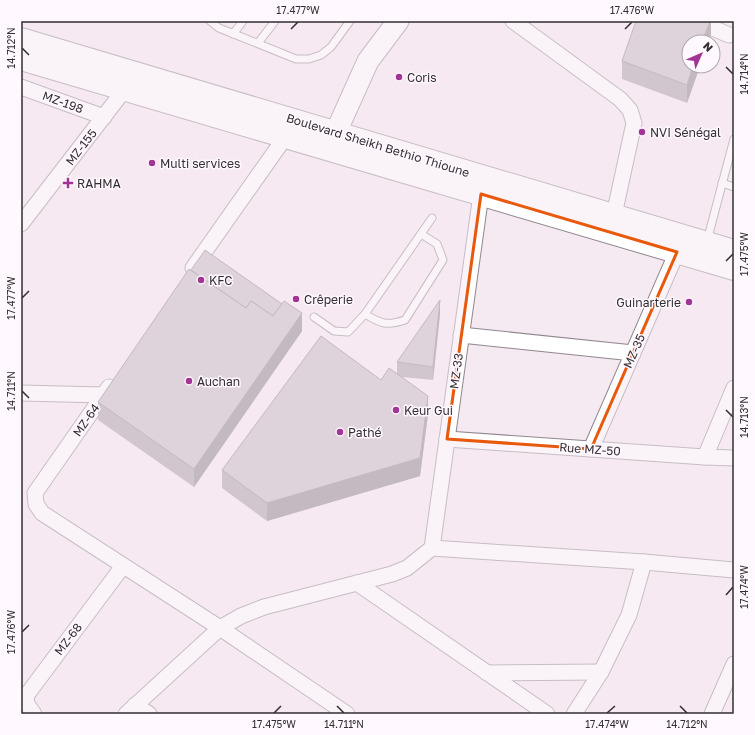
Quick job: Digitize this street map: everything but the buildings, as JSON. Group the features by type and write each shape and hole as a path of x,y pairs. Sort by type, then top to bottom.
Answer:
{"main road":[{"name":"Boulevard Sheikh Bethio Thioune","path":"21,39 734,251"},
{"name":"Boulevard Sheikh Bethio Thioune","path":"21,59 734,269"}],"street":[{"path":"336,132 368,61 398,21"},
{"path":"513,21 620,99 630,110 634,123 614,215"},
{"path":"696,21 729,35"},
{"name":"MZ-198","path":"21,87 104,117"},
{"name":"MZ-155","path":"21,224 125,89"},
{"path":"185,280 286,136"},
{"name":"MZ-33","path":"432,548 481,194"},
{"name":"MZ-35","path":"591,449 677,252"},
{"path":"461,335 633,353"},
{"name":"MZ-64","path":"118,376 35,493 36,504 42,513 220,628 347,714"},
{"path":"705,457 734,388"},
{"path":"21,393 104,395"},
{"name":"Rue MZ-50","path":"447,439 734,458"},
{"path":"131,710 220,628 241,616 264,607 357,583 407,568 432,548 644,562 734,570"},
{"path":"574,714 601,672 629,615 644,562"},
{"name":"MZ-68","path":"34,714 27,704 26,696 123,566"},
{"path":"357,583 487,673 528,709 547,714"},
{"path":"712,714 734,664"},
{"path":"487,673 601,672"},
{"path":"131,710 149,714"}],"lane":[{"path":"210,21 219,28 296,59 309,59 321,55 331,47 350,21"},
{"path":"233,34 243,21"},
{"path":"258,43 275,21"},
{"path":"707,243 734,139"},
{"path":"722,183 734,187"},
{"path":"314,317 334,331 348,332 365,314 432,218"},
{"path":"365,314 379,323 394,324 405,320 443,260 437,244 421,234"}],"highlighted area":[{"path":"481,194 677,252 591,449 447,439"}],"place":[{"name":"Coris","path":"399,77"},
{"name":"NVI Sénégal","path":"642,132"},
{"name":"Multi services","path":"152,163"},
{"name":"RAHMA","path":"68,183"},
{"name":"KFC","path":"201,280"},
{"name":"Crêperie","path":"296,299"},
{"name":"Guinarterie","path":"689,302"},
{"name":"Auchan","path":"189,381"},
{"name":"Keur Gui","path":"396,410"},
{"name":"Pathé","path":"340,432"}]}
